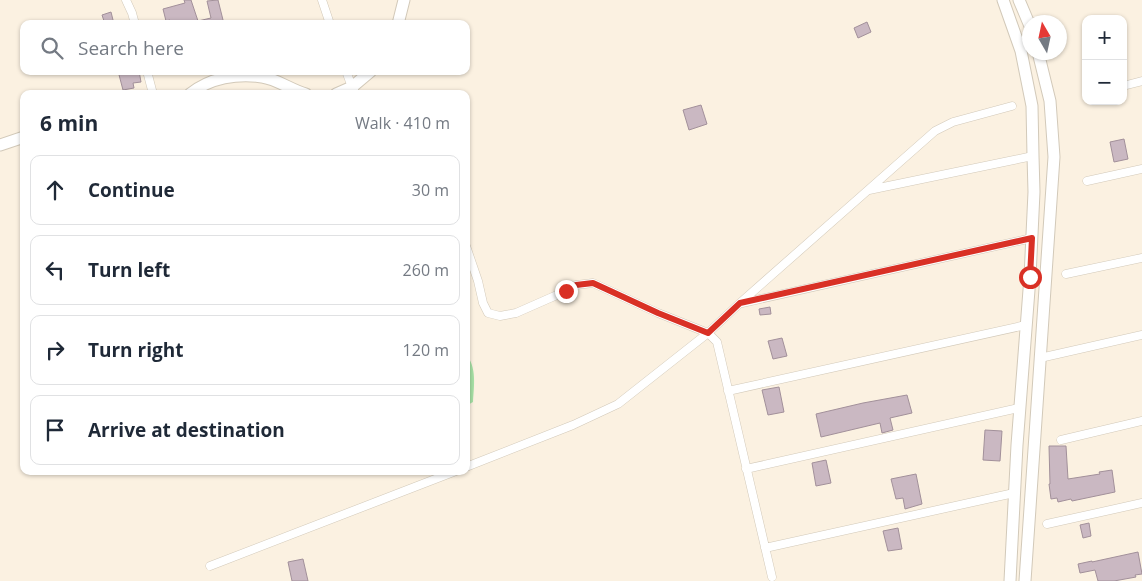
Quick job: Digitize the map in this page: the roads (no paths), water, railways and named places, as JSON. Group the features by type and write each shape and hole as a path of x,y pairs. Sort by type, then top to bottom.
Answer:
{"street":[{"path":"126,0 134,20"},
{"path":"322,0 329,20"},
{"path":"399,20 404,0"},
{"path":"1003,0 1021,50 1032,106 1034,192 1010,581"},
{"path":"1019,0 1025,15"},
{"path":"1025,581 1054,156 1050,101 1040,60"},
{"path":"148,75 152,90"},
{"path":"348,75 354,90 367,75"},
{"path":"195,90 215,80 235,76 262,77 278,82 293,90"},
{"path":"1127,85 1142,81"},
{"path":"470,465 573,425 618,404 708,333 934,131 952,122 1012,106"},
{"path":"0,145 20,138"},
{"path":"867,190 1033,156"},
{"path":"1087,181 1142,169"},
{"path":"740,303 1032,238"},
{"path":"470,257 483,303 488,313 500,316 516,313 576,285 593,283 658,313 708,333 717,342 772,577"},
{"path":"1066,274 1142,258"},
{"path":"728,391 1026,324"},
{"path":"1040,358 1142,335"},
{"path":"746,469 1020,408"},
{"path":"1061,440 1142,421"},
{"path":"210,566 446,475"},
{"path":"765,548 1014,493"},
{"path":"1047,524 1142,503"}]}
